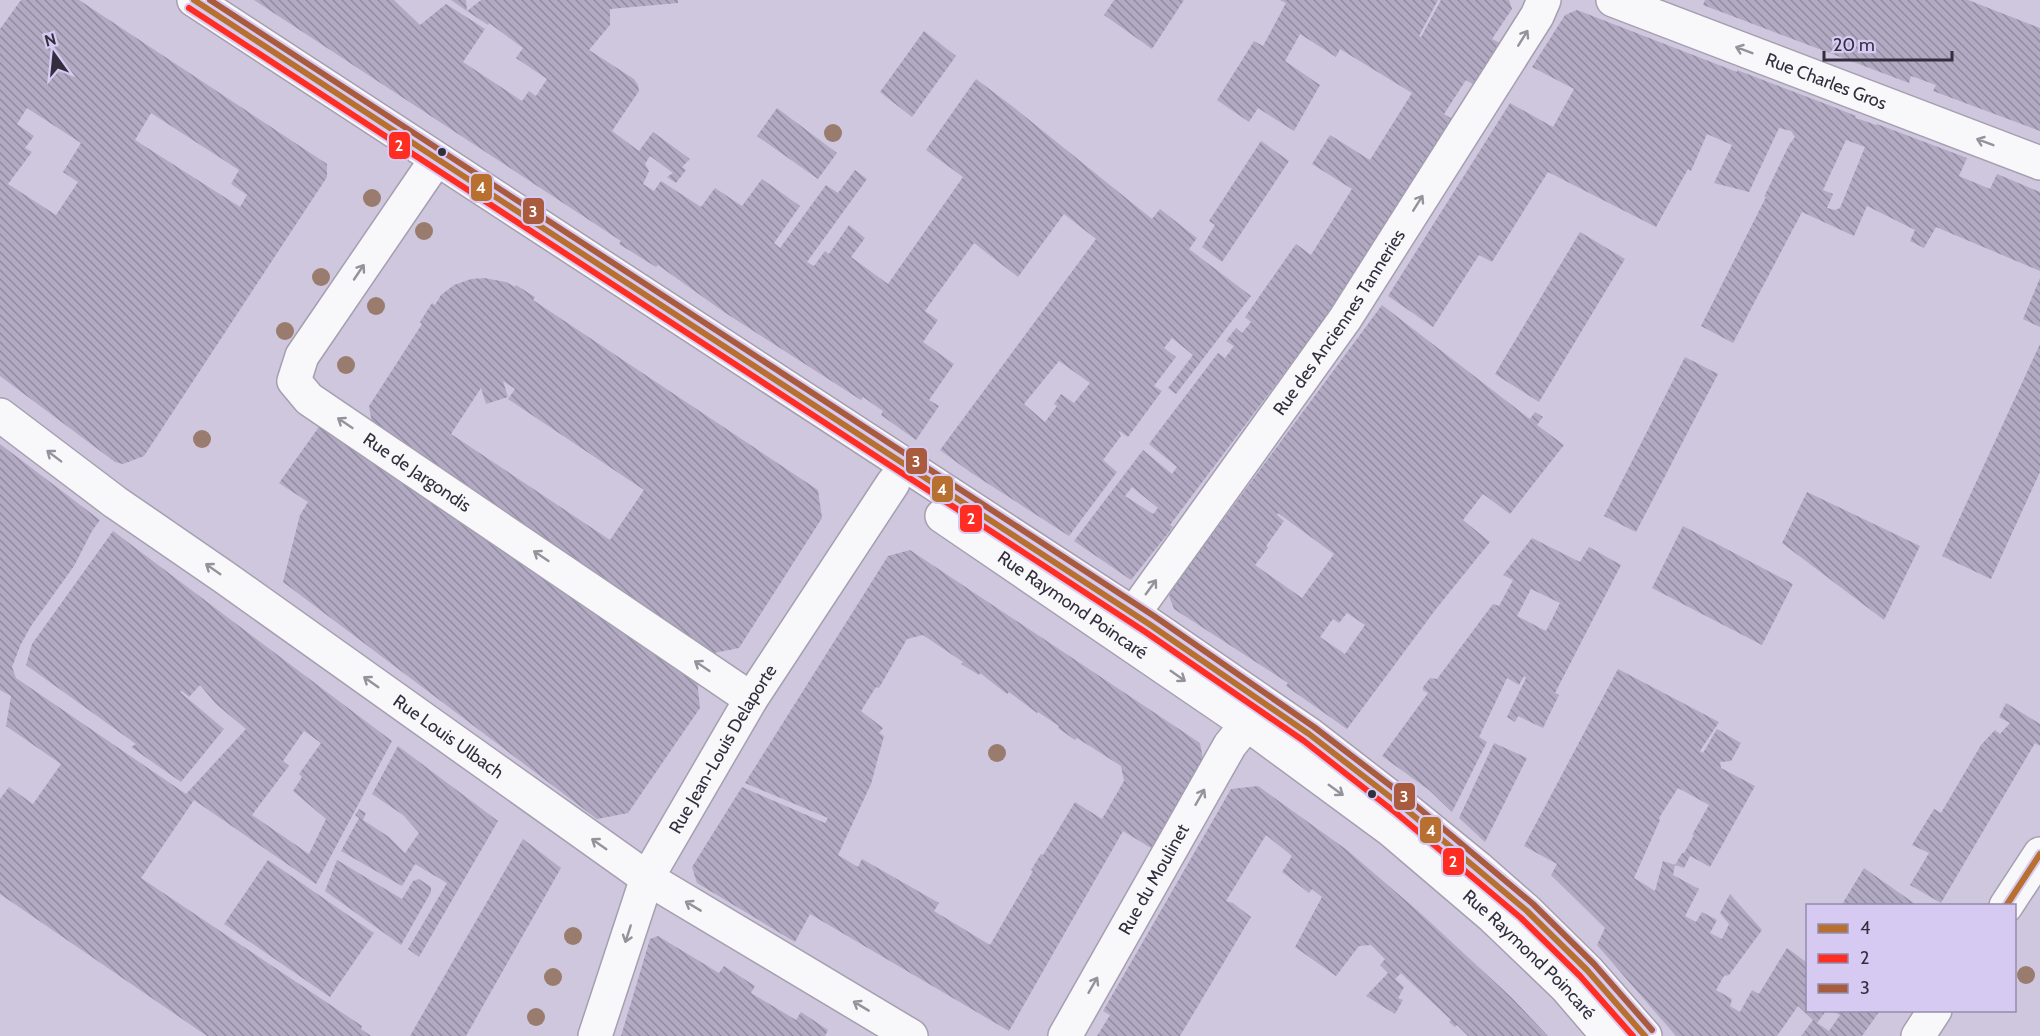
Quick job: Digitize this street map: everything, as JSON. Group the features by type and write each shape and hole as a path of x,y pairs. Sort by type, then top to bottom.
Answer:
{"street":[{"name":"Rue Raymond Poincaré","path":"171,0 893,483 1125,625 1149,624 1309,734 1402,806 1527,911 1587,970 1645,1036"},
{"name":"Rue Raymond Poincaré","path":"194,0 559,237 1125,625 1247,724 1391,830 1493,917 1566,987 1608,1036"},
{"name":"Rue des Anciennes Tanneries","path":"1125,625 1345,319 1537,16 1544,0"},
{"name":"Rue Charles Gros","path":"1613,0 2040,163"},
{"name":"Rue de Jargondis","path":"427,173 302,356 294,381 309,399 750,699"},
{"name":"Rue Louis Ulbach","path":"0,415 115,502 646,878 911,1036"},
{"name":"Rue Jean-Louis Delaporte","path":"595,1036 646,878 750,699 893,483"},
{"name":"Rue du Moulinet","path":"1065,1036 1230,745 1247,724"},
{"path":"2007,904 2040,854"},
{"path":"1918,1036 1934,1012"}],"building":[{"path":"21,0 79,0 327,164 327,177 144,456 123,464 115,462 0,376 0,29","holes":["27,108 81,143 63,172 78,182 56,215 8,184 32,152 25,148 34,136 17,124","151,113 239,170 231,184 247,195 240,207 135,140"]},
{"path":"254,0 394,0 420,25 446,4 485,29 463,62 522,101 529,91 536,96 547,79 516,58 523,48 489,23 488,25 467,11 481,0 678,0 678,3 610,9 610,25 589,50 634,79 638,85 639,91 612,131 639,151 653,132 690,159 682,167 686,170 676,183 667,177 673,173 650,156 645,164 649,171 643,184 654,191 661,181 701,207 715,188 742,206 762,179 800,206 774,243 780,248 826,185 838,193 855,170 867,179 807,262 814,266 825,251 829,254 849,225 865,238 851,257 888,284 963,177 926,150 976,79 1152,219 1160,209 1197,238 1189,249 1251,296 1176,394 1168,388 1193,355 1172,338 1164,348 1176,357 1154,386 1162,391 1128,437 1118,430 1121,436 1103,460 1117,472 1069,536 940,450 1096,239 1064,214 1018,277 974,243 925,311 938,320 923,342 954,364 929,400 939,406 916,440 881,415 883,411 863,397 861,400 724,312 658,265 656,267 619,244 621,241","holes":["1059,361 1090,383 1074,403 1061,394 1054,404 1057,406 1045,422 1024,404"]},
{"path":"451,0 466,0 467,11"},
{"path":"1114,0 1184,0 1152,49 1104,15"},
{"path":"1280,0 1438,0 1419,36 1421,37 1441,0 1509,0 1512,9 1492,39 1502,44 1476,86 1466,80 1444,114 1454,120 1351,284 1170,525 1173,527 1131,580 1074,541 1143,450 1172,474 1177,467 1149,444 1218,353 1225,358 1234,346 1226,341 1236,328 1242,333 1251,322 1245,317 1296,244 1311,255 1352,189 1312,164 1330,135 1370,160 1412,93 1340,49 1336,57 1300,34 1285,61 1320,85 1294,131 1258,108 1249,122 1217,100 1254,41 1263,46 1286,3","holes":["1132,487 1158,508 1153,514 1125,496"]},
{"path":"1705,0 1968,0 2040,28 2040,131 1933,91 1936,85 1911,76 1909,83 1703,5"},
{"path":"1577,10 1831,106 1856,116 1855,118 1967,158 1959,176 1990,189 1997,174 2040,192 2040,271 1936,227 1924,248 1910,241 1915,230 1867,206 1854,236 1802,212 1733,343 1701,326 1766,197 1764,197 1789,145 1795,137 1791,131 1779,128 1749,192 1714,183 1732,145 1707,134 1691,171 1688,169 1656,227 1548,172 1492,262 1479,255 1433,327 1388,296 1510,103 1553,127 1574,89 1532,67 1565,15","holes":["1846,140 1865,147 1840,208 1835,210 1827,208 1833,194 1823,190"]},
{"path":"924,31 956,56 912,117 880,92"},
{"path":"777,108 837,153 818,179 757,136"},
{"path":"1261,141 1289,161 1222,262 1202,247 1215,225 1209,221"},
{"path":"1580,232 1625,259 1539,402 1495,374"},
{"path":"484,278 506,282 515,287 516,285 535,297 533,300 818,490 822,518 739,648 714,653 372,423 369,406 422,324 420,322 432,303 435,305 441,295 454,285 471,279","holes":["503,381 515,389 508,399 644,490 610,540 451,434 481,388 486,404 508,397"]},
{"path":"2040,278 2040,327 2023,319"},
{"path":"1382,305 1530,419 1535,412 1543,417 1537,425 1564,445 1510,514 1483,494 1463,520 1490,542 1436,609 1347,729 1286,686 1288,683 1174,609 1169,596 1174,586","holes":["1278,513 1334,554 1302,598 1255,565 1284,521 1277,515","1347,613 1365,625 1345,654 1320,637 1333,619 1339,623"]},
{"path":"2040,344 2040,472 1991,579 1942,556"},
{"path":"1685,357 1718,374 1636,532 1604,516"},
{"path":"321,424 697,679 700,708 628,813 597,819 283,582 300,515 308,502 279,483"},
{"path":"0,444 100,520 74,566 31,626 21,644 12,667 16,678 186,794 246,729 216,704 200,685 189,697 182,691 180,692 224,729 181,782 131,747 136,744 26,665 32,644 113,531 392,741 316,884 194,800 141,878 362,1026 361,1029 371,1036 207,1036 0,894 0,799 9,787 33,804 61,764 6,726 11,696 0,690","holes":["304,731 321,743 299,774 302,777 293,791 326,819 309,854 252,815 289,766 283,761"]},
{"path":"1807,492 1920,546 1884,620 1782,543"},
{"path":"1683,526 1793,584 1762,645 1652,588"},
{"path":"1532,538 1580,562 1589,547 1621,565 1555,693 1559,695 1543,728 1518,716 1515,722 1507,717 1526,678 1524,676 1519,685 1507,678 1479,737 1487,742 1452,812 1429,790 1382,756 1428,693 1423,690 1423,687 1430,678 1437,679 1493,604 1499,606 1513,580 1503,575","holes":["1531,589 1560,603 1546,631 1517,616"]},
{"path":"910,550 1200,743 1204,765 1156,851 1123,831 1009,1031 810,914 795,942 697,883 692,867 742,787 825,823 828,818 745,783 888,556","holes":["923,635 963,662 961,664 979,675 980,673 1007,694 1009,692 1059,726 1058,728 1075,740 1077,738 1121,766 1124,781 1102,819 1075,802 1043,855 1041,854 1031,870 1033,871 990,945 934,911 939,903 862,859 858,867 838,855 871,784 884,736 879,733 883,728 861,711 876,687 879,688 907,639"]},
{"path":"1618,669 1719,722 1700,751 1703,753 1717,729 1741,743 1731,761 1720,762 1721,768 1755,786 1710,867 1690,856 1684,868 1675,865 1673,875 1699,889 1685,916 1696,922 1702,912 1717,920 1710,933 1722,939 1729,924 1720,913 1730,894 1762,930 1729,975 1724,976 1716,990 1732,999 1730,1006 1740,1012 1752,990 1759,994 1787,948 1806,962 1806,1012 1825,1012 1817,1023 1829,1031 1840,1015 1834,1012 1879,1012 1862,1036 1801,1036 1813,1020 1798,1006 1777,1036 1676,1036 1597,945 1605,928 1551,875 1557,864 1524,846","holes":["1678,788 1709,805 1684,853 1675,865 1663,861 1655,891 1634,878 1659,818"]},
{"path":"2006,703 2040,724 2040,746 2035,743 1941,903 1910,885 1929,853 1912,845 1934,809 1941,813 1981,745 1995,730 2000,734 2010,723 1999,717"},
{"path":"1494,743 1527,758 1485,842 1459,818"},
{"path":"398,746 498,821 419,957 408,949 447,883 415,864 402,886 341,851 359,818 355,815 359,809 366,813 363,820 389,837 405,853 419,833 403,815 372,794"},
{"path":"1258,786 1347,850 1418,911 1511,997 1548,1036 1468,1036 1457,1025 1455,1027 1449,1022 1451,1020 1401,973 1395,979 1404,987 1398,998 1403,1000 1395,1014 1366,996 1388,973 1380,965 1385,959 1371,945 1359,946 1336,976 1295,947 1322,897 1312,889 1309,893 1282,872 1292,856 1266,835 1226,901 1233,903 1251,917 1180,1036 1097,1036 1110,1015 1103,1011 1231,789"},
{"path":"523,839 561,868 466,1036 410,1036"},
{"path":"268,860 374,933 330,997 224,924"},
{"path":"337,860 402,899 413,881 419,879 431,887 431,892 401,945 325,891"},
{"path":"1864,868 1915,904 1842,904"},
{"path":"658,936 719,973 724,966 755,986 751,993 796,1020 801,1012 828,1030 825,1036 621,1036 650,939"}],"transit line":[{"name":"4","path":"194,0 1149,624 1309,734 1402,806 1527,911 1587,970 1645,1036"},
{"name":"3","path":"210,0 1154,616 1314,727 1408,799 1533,904 1594,964 1652,1030"},
{"name":"2","path":"189,8 1144,631 1304,741 1396,813 1521,918 1580,976 1633,1036"},
{"name":"4","path":"2007,904 2040,854"}]}
